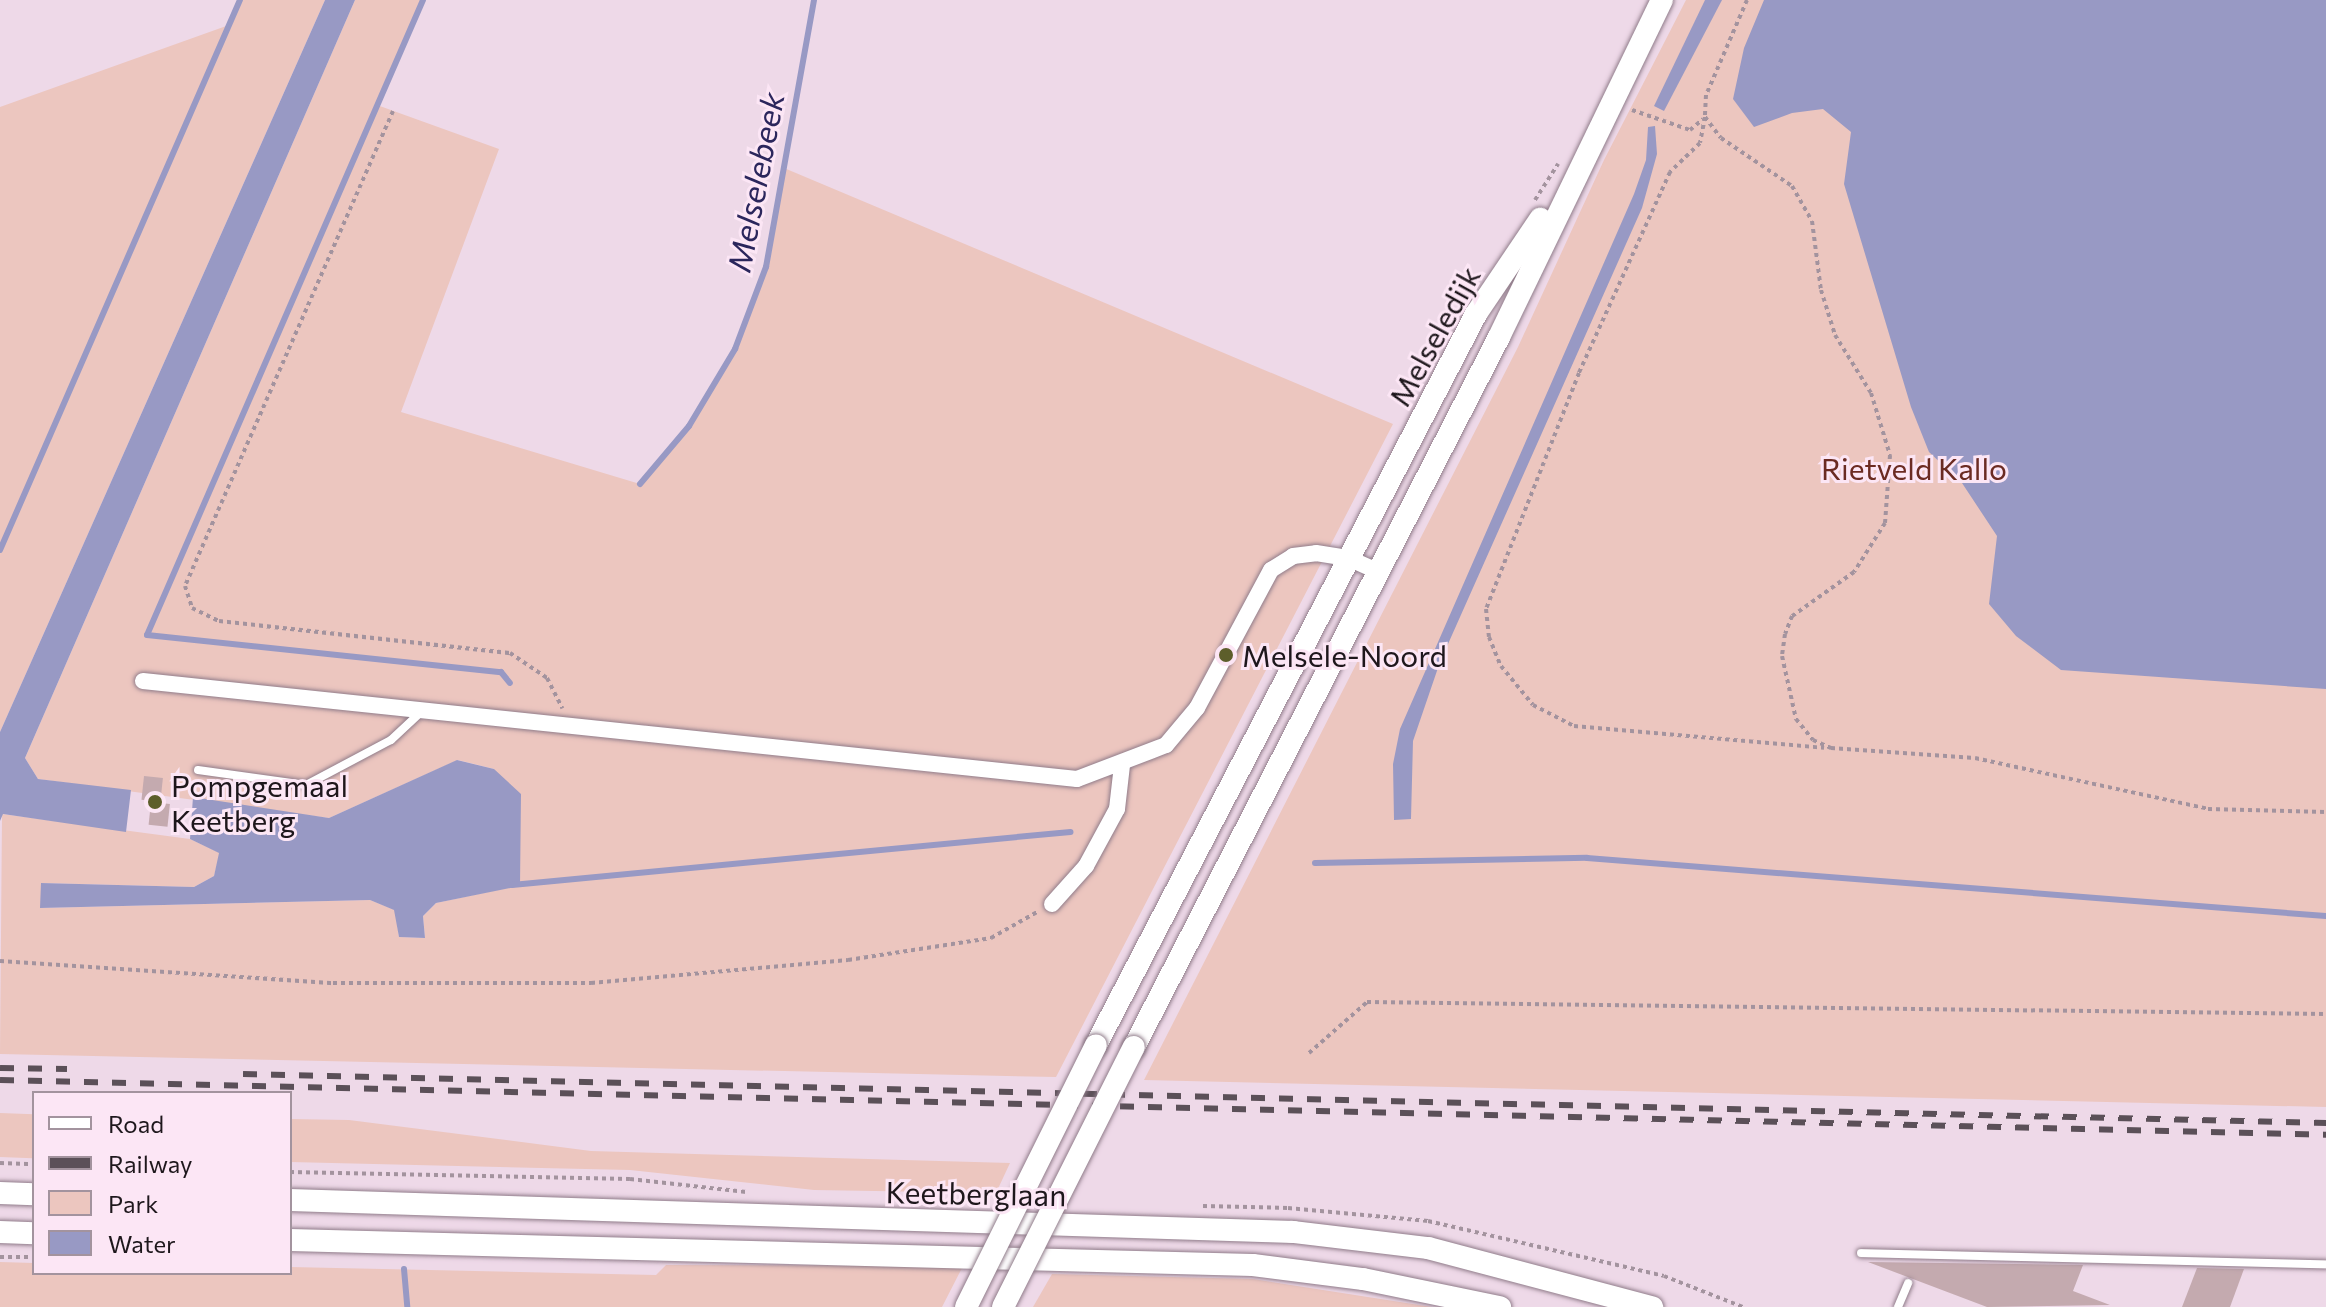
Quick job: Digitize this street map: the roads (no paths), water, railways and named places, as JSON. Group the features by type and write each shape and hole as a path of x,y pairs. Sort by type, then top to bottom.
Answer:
{"main road":[{"name":"Melseledijk","path":"1003,1307 1499,337 1585,151 1662,0"},
{"name":"Melseledijk","path":"966,1307 1096,1045 1476,314 1585,151"},
{"path":"0,1193 32,1194"},
{"name":"Keetberglaan","path":"292,1200 1293,1232 1428,1248 1652,1307"},
{"path":"0,1232 32,1233"},
{"name":"Keetberglaan","path":"292,1240 1253,1265 1363,1279 1500,1307"}],"street":[{"path":"143,681 1018,777 1077,779 1122,765 1166,745 1197,708 1271,570 1305,555 1348,558 1379,572"},
{"path":"1052,904 1086,866 1117,809 1122,765"}],"lane":[{"path":"198,770 306,785 391,740 421,711"},
{"path":"1861,1253 2326,1264"},
{"path":"1902,1306 1908,1283"}],"water":[{"path":"325,0 355,0 25,758 38,779 131,790 126,832 3,814 0,821 0,732"},
{"path":"1705,0 1722,0 1664,111 1654,106"},
{"path":"1764,0 2326,0 2326,689 2061,670 2016,636 1989,604 1997,536 1962,483 1929,452 1911,407 1844,184 1851,132 1823,109 1792,113 1754,127 1733,99 1744,48"},
{"path":"1655,126 1657,154 1642,208 1440,662 1413,741 1411,819 1394,820 1393,764 1400,729 1634,194 1646,160 1648,127"},
{"path":"457,760 494,769 521,794 520,886 436,903 423,916 425,938 399,937 394,910 370,900 40,908 41,883 194,887 214,876 219,853 190,839 193,797 329,818"}],"waterway":[{"path":"0,550 240,0"},
{"path":"423,0 147,635 501,672 510,683"},
{"name":"Melselebeek","path":"640,484 689,426 735,349 766,267 814,0"},
{"path":"512,885 1070,832"},
{"path":"1315,863 1587,858 2326,916"},
{"name":"Melselebeek","path":"404,1269 407,1307"}],"railway":[{"path":"0,1068 67,1069"},
{"path":"243,1074 2326,1123"},
{"path":"0,1080 2326,1135"}],"place":[{"name":"Melsele-Noord","path":"1226,655"},
{"name":"Pompgemaal Keetberg","path":"155,802"}],"park label":[{"name":"Rietveld Kallo","path":"1914,468"}]}
